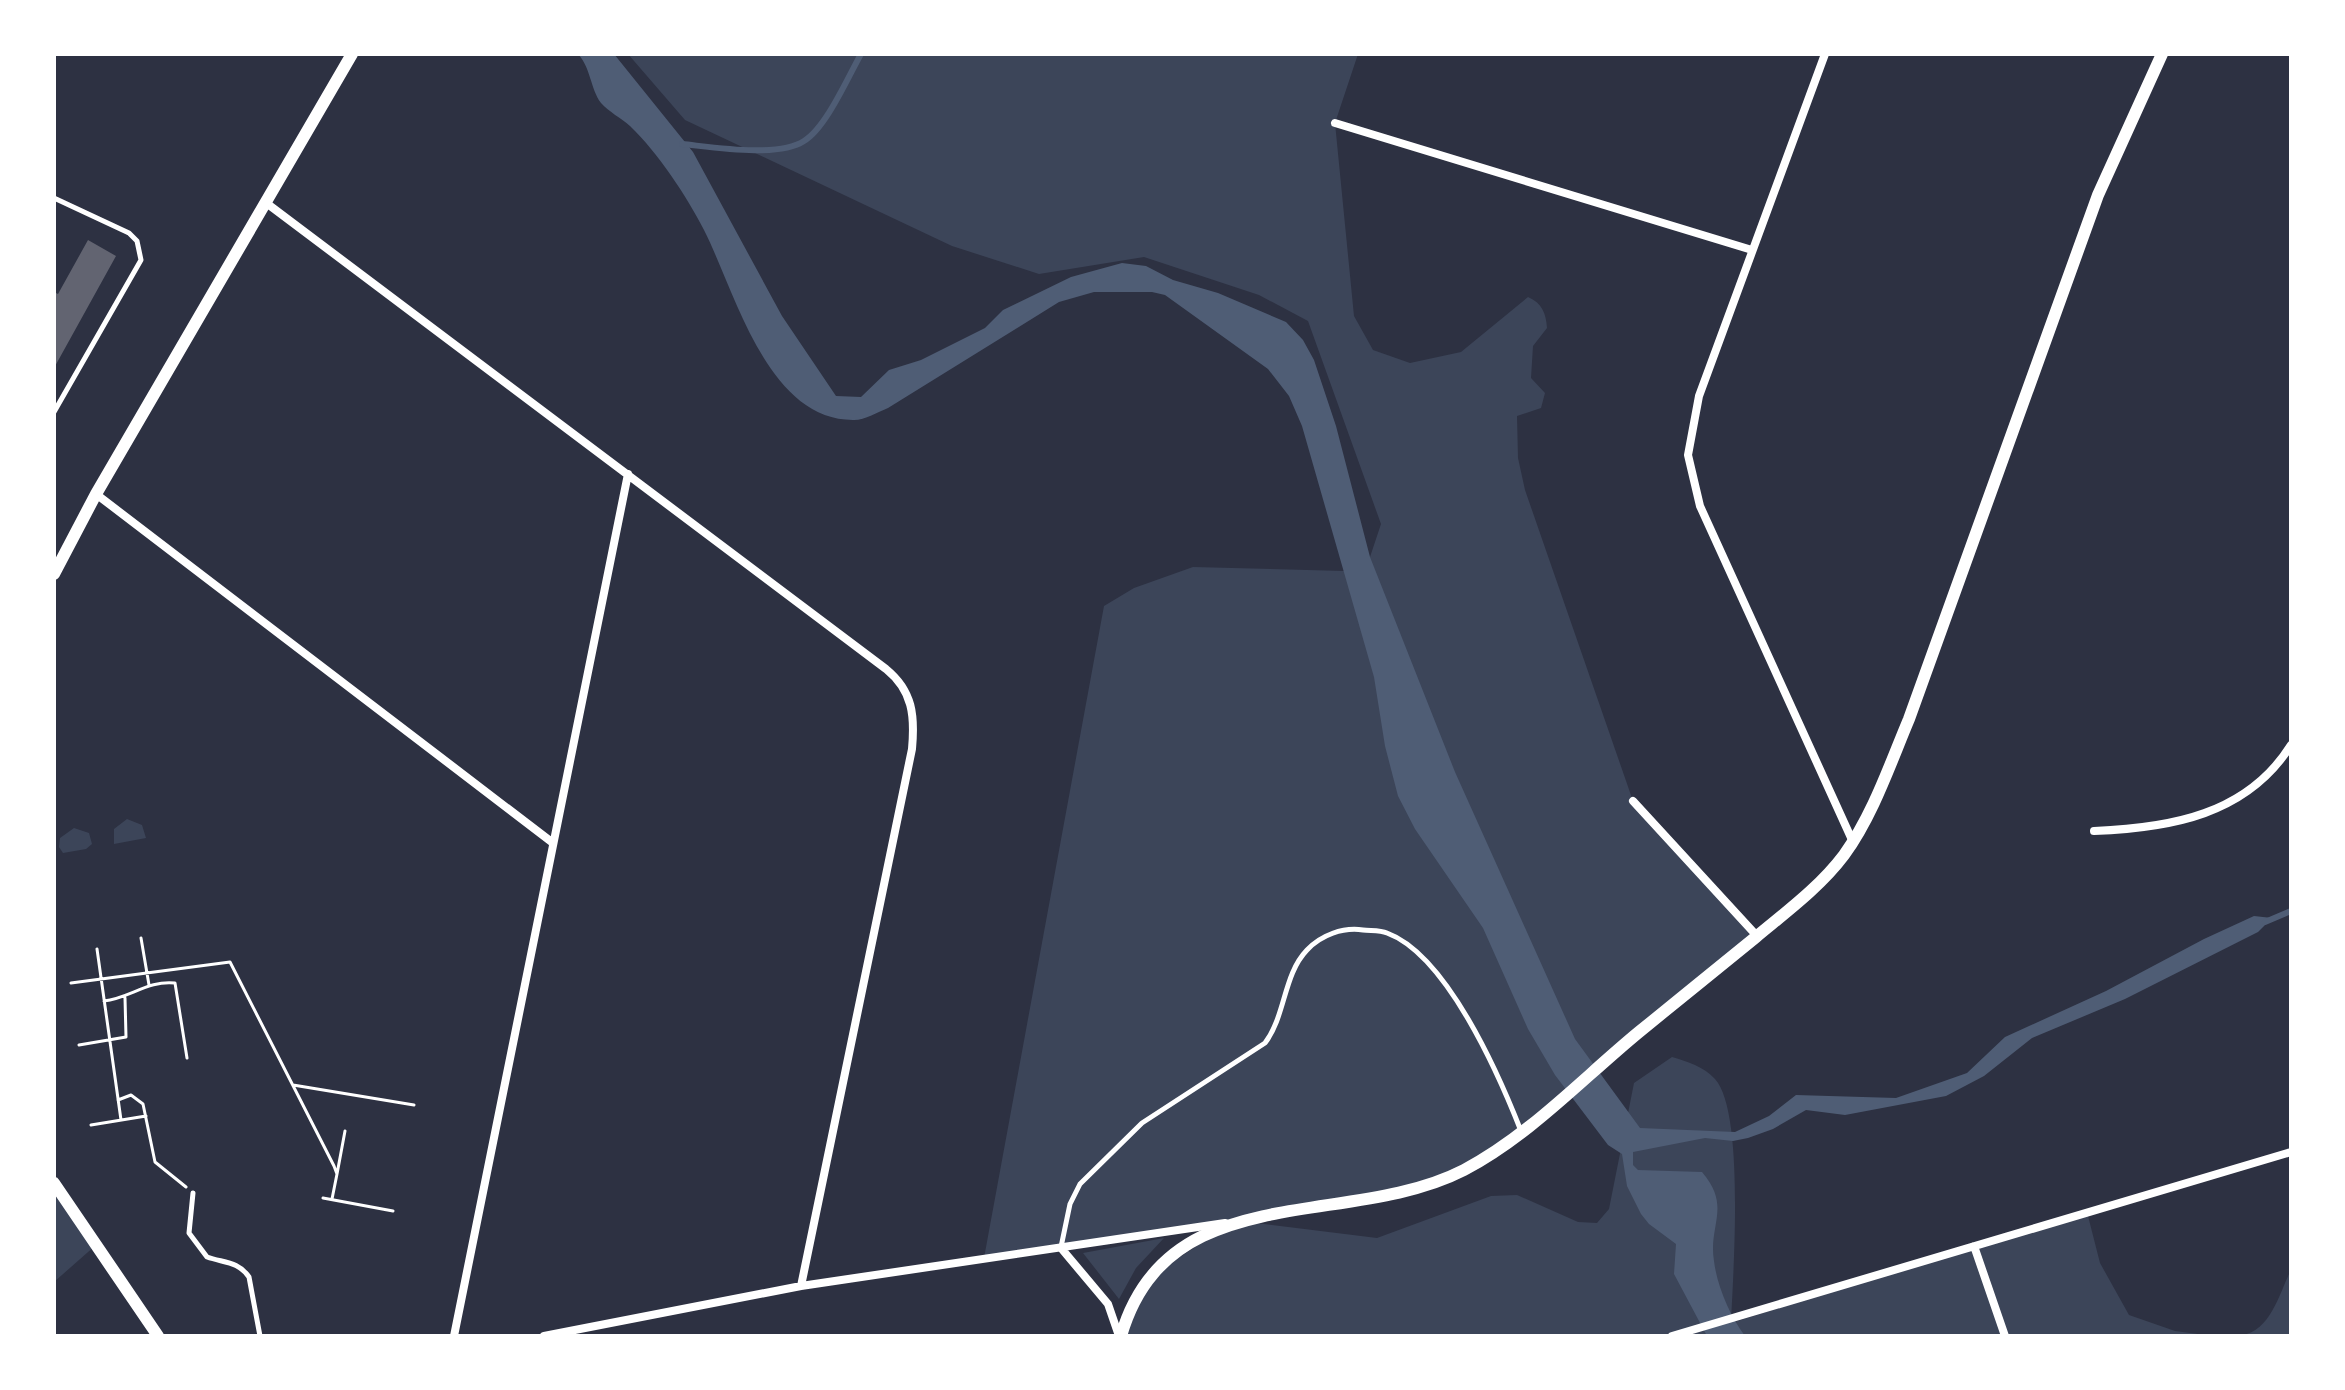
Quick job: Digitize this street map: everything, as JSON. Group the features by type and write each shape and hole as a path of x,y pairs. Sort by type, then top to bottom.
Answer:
{"street":[{"path":"54,574 96,494 352,54"},
{"path":"1825,54 1699,396 1690,428 1691,477 1740,598 1853,842"},
{"path":"544,1336 801,1286 1236,1221 1406,1192 1466,1169 1521,1131 1757,936 1829,872 1853,842 1909,719 2098,195 2162,54"},
{"path":"1335,123 1752,250"},
{"path":"265,202 886,669 912,701 912,749 801,1286"},
{"path":"454,1336 628,474"},
{"path":"96,494 553,843"},
{"path":"2094,831 2170,824 2217,809 2265,778 2291,745"},
{"path":"1633,801 1757,936"},
{"path":"1672,1336 2291,1152"},
{"path":"54,1183 158,1336"},
{"path":"1120,1336 1141,1289 1168,1257 1236,1221"},
{"path":"1974,1246 2005,1336"},
{"path":"1061,1248 1108,1304 1120,1336"}],"lane":[{"path":"54,198 129,233 137,241 141,260 54,412"},
{"path":"1061,1248 1070,1204 1080,1184 1142,1123 1265,1043 1275,1030 1292,974 1299,962 1306,951 1334,932 1353,929 1386,932 1410,947 1452,992 1501,1079 1521,1131"},
{"path":"193,1193 189,1233 207,1257 237,1263 249,1277 260,1336"}],"path":[{"path":"141,938 149,985"},
{"path":"97,949 121,1120"},
{"path":"71,983 230,962 337,1174"},
{"path":"104,1001 125,998 149,985 176,985 187,1058"},
{"path":"79,1045 110,1041 128,1033 125,998"},
{"path":"293,1085 414,1105"},
{"path":"118,1100 134,1096 143,1104 155,1162 193,1193"},
{"path":"91,1125 146,1116"},
{"path":"332,1199 345,1131"},
{"path":"323,1198 393,1211"}],"shaded area":[{"path":"578,54 614,54 693,152 782,316 836,396 861,397 889,370 921,360 985,328 1003,310 1071,277 1122,263 1146,266 1173,280 1218,293 1286,322 1303,340 1314,360 1336,426 1370,557 1455,772 1575,1039 1640,1128 1735,1132 1769,1116 1796,1095 1896,1098 1967,1073 2005,1037 2106,991 2204,939 2254,916 2272,918 2258,932 2125,999 2032,1038 1984,1076 1946,1096 1845,1115 1806,1110 1773,1129 1748,1138 1733,1141 1705,1138 1633,1152 1633,1165 1638,1170 1702,1172 1716,1196 1713,1248 1716,1271 1725,1300 1745,1336 1707,1336 1674,1274 1676,1244 1641,1214 1627,1186 1622,1154 1608,1145 1555,1075 1528,1029 1483,928 1415,829 1398,796 1385,746 1374,677 1302,426 1289,396 1268,369 1165,295 1152,292 1094,292 1059,302 888,408 858,420 824,415 798,399 776,376 742,317 689,203 640,137 601,103 586,65"},
{"path":"628,54 1358,54 1335,123 1354,316 1373,350 1410,363 1461,352 1528,297 1542,309 1547,328 1533,346 1531,378 1545,393 1541,408 1517,416 1518,458 1525,490 1633,801 1757,936 1521,1131 1435,1183 1240,1221 1377,1238 1491,1196 1517,1195 1578,1222 1597,1223 1609,1209 1634,1083 1672,1057 1700,1068 1715,1079 1724,1097 1730,1124 1735,1195 1731,1323 2087,1212 2100,1263 2129,1315 2175,1331 2213,1336 1121,1336 1151,1276 1232,1223 984,1258 1104,606 1134,588 1193,567 1344,571 1370,557 1381,524 1308,321 1259,295 1144,257 1039,274 952,246 685,120"},
{"path":"127,819 142,825 146,838 114,844 114,829"},
{"path":"74,828 89,833 92,844 86,849 63,853 59,847 60,838"},
{"path":"61,1193 96,1245 54,1282 54,1200"},
{"path":"1164,1238 1136,1268 1119,1299 1083,1253"},
{"path":"2291,1270 2291,1336 2236,1336 2248,1334 2265,1322"}],"building":[{"path":"88,240 116,256 54,368 54,292 58,294"}],"waterway":[{"path":"682,144 762,150 793,146 804,141 828,114 861,54"},
{"path":"2265,922 2291,911"}]}
